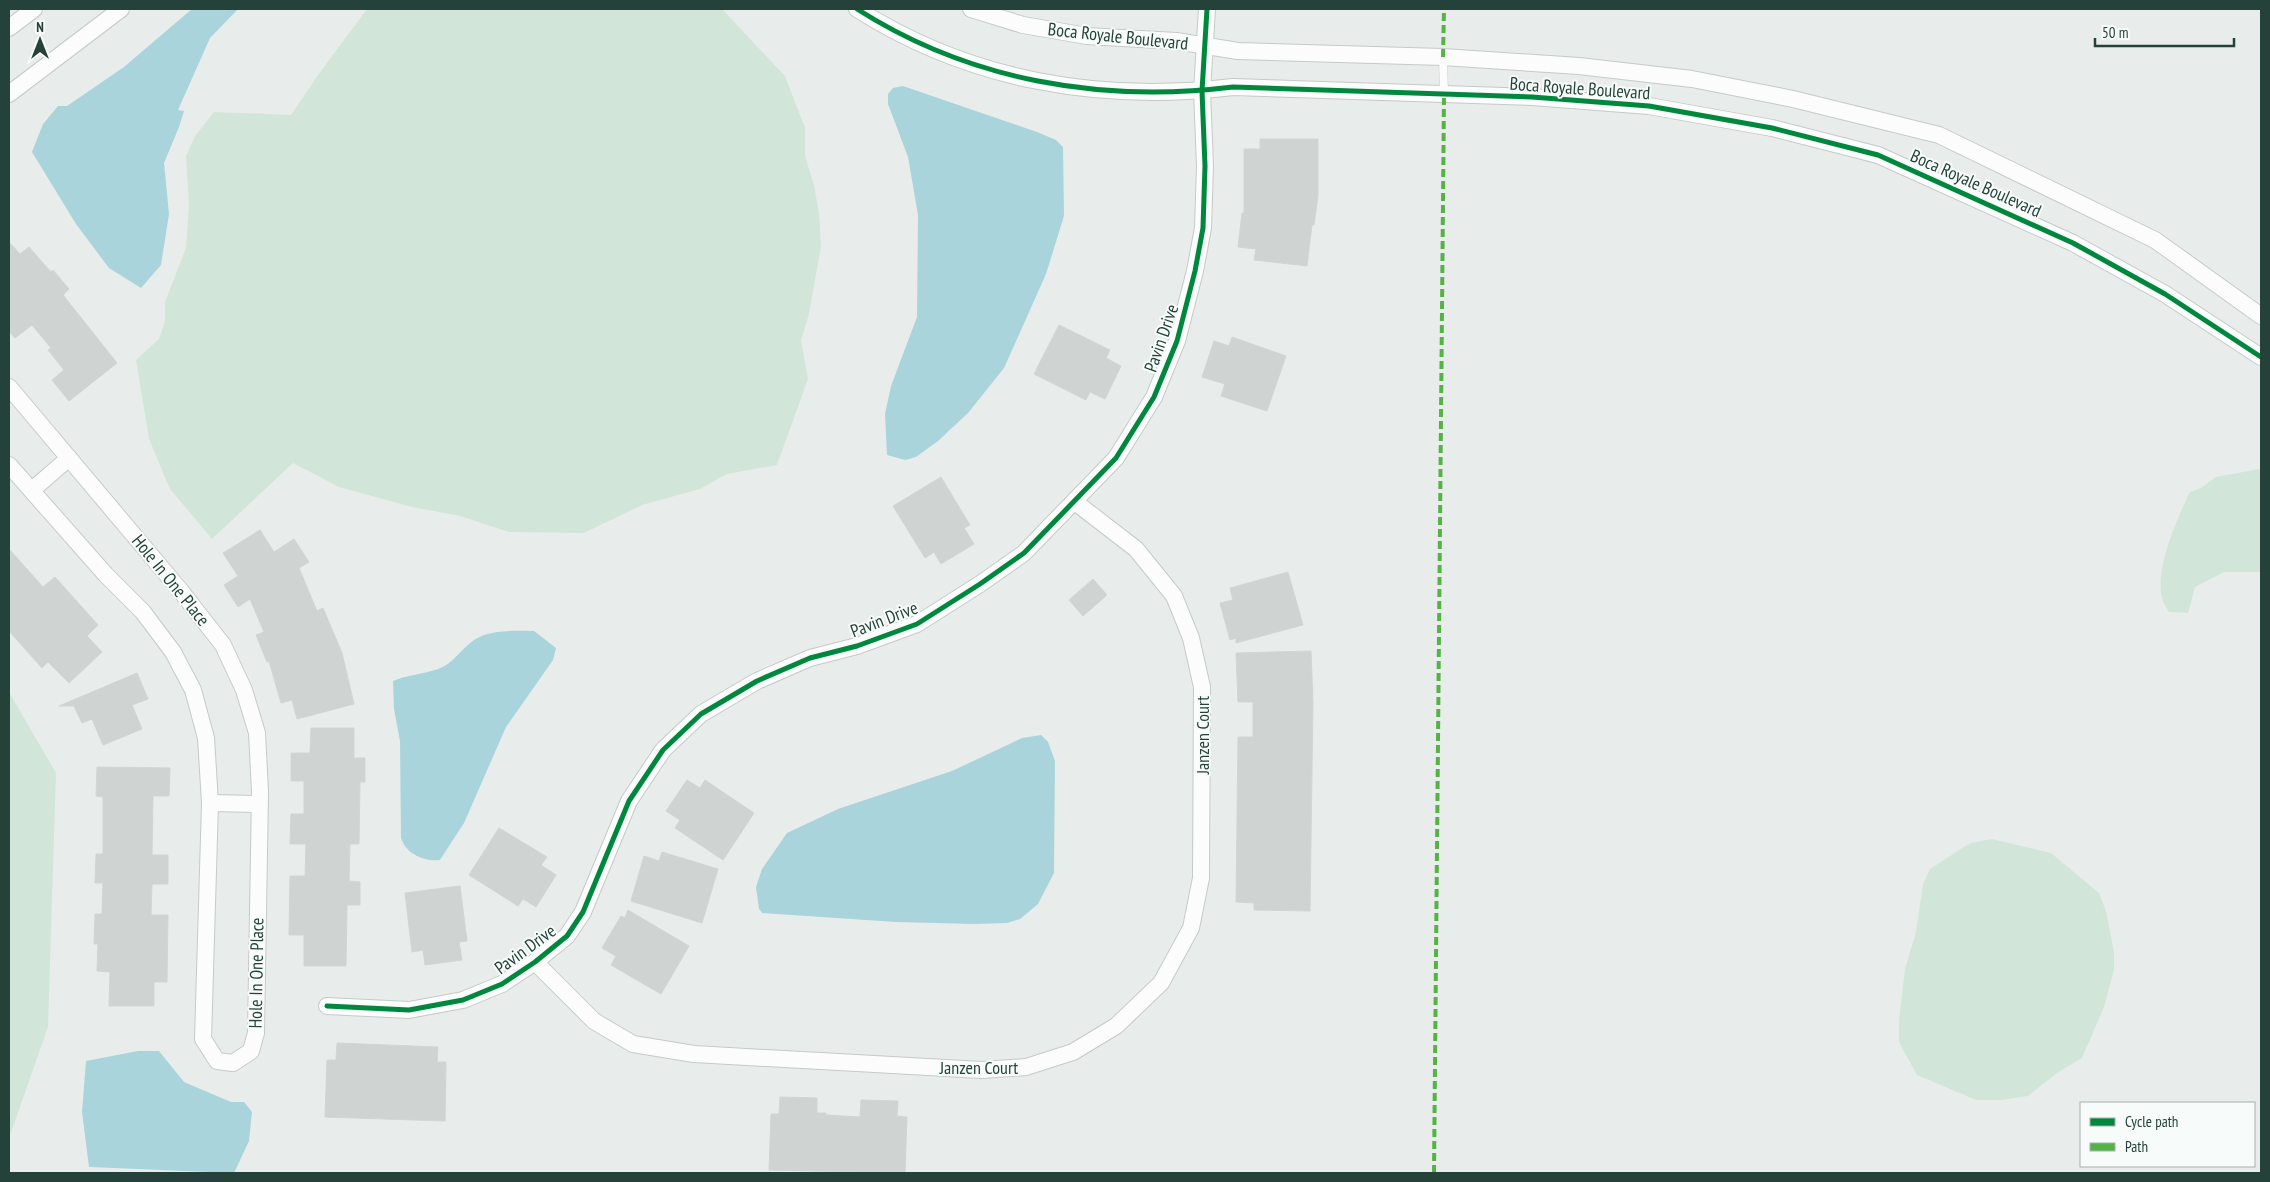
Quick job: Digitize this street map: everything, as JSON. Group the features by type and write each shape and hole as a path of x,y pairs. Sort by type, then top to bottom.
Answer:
{"street":[{"path":"9,28 34,9"},
{"path":"9,94 120,9"},
{"name":"Boca Royale Boulevard","path":"857,9 928,48 958,60 1012,76 1105,89 1202,91 1234,87 1532,97 1649,106 1772,128 1878,155 2073,243 2165,294 2261,358"},
{"name":"Boca Royale Boulevard","path":"971,9 1056,32 1176,40 1238,51 1443,57 1579,66 1692,79 1793,99 1939,135 2155,240 2261,316"},
{"name":"Pavin Drive","path":"327,1006 409,1010 463,1000 502,984 535,962 567,936 583,912 629,801 663,750 701,714 757,681 810,658 857,646 917,624 980,584 1024,553 1116,458 1154,398 1177,342 1195,271 1203,228 1205,166 1202,91 1203,46 1207,9"},
{"name":"Hole In One Place","path":"9,387 223,645 244,690 257,733 259,804 256,1033 251,1051 233,1063 218,1062 203,1039 210,803 206,738 193,690 173,652 143,612 106,576 9,465"},
{"path":"32,490 69,458"},
{"name":"Janzen Court","path":"535,962 594,1021 633,1044 694,1054 982,1070 1026,1067 1073,1052 1116,1026 1161,983 1191,928 1201,878 1202,687 1191,638 1174,596 1136,549 1075,502"},
{"path":"210,803 259,804"}],"lane":[{"path":"1443,57 1444,94"}],"green space":[{"path":"367,9 722,9 785,76 805,128 805,156 814,185 819,213 821,246 809,314 801,340 808,379 777,465 727,474 700,489 642,505 584,533 509,532 460,516 412,507 339,487 293,463 212,539 170,489 149,439 136,360 159,339 165,321 165,302 186,248 189,205 186,156 195,136 214,112 291,115"},
{"path":"2259,469 2261,471 2261,572 2224,572 2195,587 2188,613 2169,612 2162,598 2161,586 2164,558 2190,492 2201,488 2216,477"},
{"path":"9,692 56,773 48,1027 9,1138"},
{"path":"1992,839 2051,853 2099,893 2106,911 2114,952 2114,970 2104,1007 2082,1058 2057,1073 2028,1096 2002,1100 1976,1100 1917,1075 1899,1042 1899,1020 1905,969 1916,932 1923,884 1930,869 1970,843"}],"water":[{"path":"192,9 238,9 210,38 178,110 184,111 164,163 169,214 161,265 141,288 109,268 76,224 32,152 43,124 58,106 67,106 124,67"},
{"path":"903,86 1056,140 1063,147 1064,216 1046,274 1004,368 968,413 938,441 916,457 905,460 887,455 885,414 891,386 917,317 918,215 908,157 888,104 888,94 893,88"},
{"path":"503,631 534,631 556,648 553,660 506,727 464,823 440,860 428,860 417,856 403,844 401,838 400,741 394,709 393,681 443,667 481,636"},
{"path":"1041,735 1048,742 1055,761 1054,873 1038,904 1020,919 1007,923 974,924 896,922 762,913 759,909 756,887 762,869 787,833 838,809 952,771 1022,738"},
{"path":"138,1051 159,1051 184,1082 231,1102 244,1102 252,1112 249,1141 234,1173 89,1167 82,1112 86,1061"}],"building":[{"path":"1260,139 1318,139 1318,195 1307,266 1254,260 1256,249 1238,247 1242,213 1244,213 1244,149 1260,149"},
{"path":"9,242 20,254 29,247 51,272 53,270 69,289 63,295 117,363 69,401 52,380 64,370 48,350 51,348 32,325 15,338 9,331"},
{"path":"1059,325 1110,350 1106,358 1121,366 1105,399 1090,392 1086,400 1034,374"},
{"path":"1232,337 1286,356 1267,411 1221,396 1225,384 1202,377 1214,341 1229,346"},
{"path":"941,477 970,525 964,528 974,544 941,564 934,552 925,558 893,506"},
{"path":"260,530 274,552 294,539 309,562 299,568 317,611 323,608 342,653 354,704 297,719 292,700 281,703 269,661 267,662 256,635 264,632 250,599 238,607 224,585 238,576 223,553"},
{"path":"9,549 43,587 55,577 98,625 87,636 102,652 69,683 48,662 42,668 9,631"},
{"path":"1288,572 1303,625 1236,643 1236,638 1230,640 1220,603 1233,600 1230,588"},
{"path":"1093,579 1107,595 1083,616 1069,600"},
{"path":"1311,651 1313,704 1310,911 1254,910 1254,903 1236,902 1238,737 1253,737 1253,702 1238,702 1236,653"},
{"path":"137,673 148,699 132,705 142,729 103,745 92,719 82,723 74,706 59,706"},
{"path":"311,728 354,728 354,758 365,758 365,782 360,782 359,844 350,844 349,881 360,882 360,905 347,905 346,966 304,966 304,935 289,935 290,876 305,876 306,844 290,844 291,814 304,814 304,781 291,781 291,753 310,753"},
{"path":"97,767 170,768 169,796 153,796 152,855 168,855 168,884 152,884 151,915 168,915 167,982 154,982 154,1006 109,1006 110,972 97,971 98,944 94,944 95,914 102,914 103,883 95,883 96,854 103,854 103,797 96,796"},
{"path":"687,780 700,788 705,780 754,813 723,860 675,828 680,820 666,811"},
{"path":"499,828 547,857 541,865 556,875 536,907 523,899 518,906 469,875"},
{"path":"662,852 718,869 702,923 631,901 644,856 659,861"},
{"path":"460,886 467,941 459,942 462,960 425,965 423,950 412,952 405,893"},
{"path":"628,910 689,946 661,994 611,965 616,956 602,948 621,916 625,918"},
{"path":"337,1043 438,1047 437,1062 446,1062 445,1121 325,1117 327,1060 336,1060"},
{"path":"780,1097 817,1098 817,1113 860,1117 861,1100 898,1101 897,1116 907,1117 905,1173 769,1170 771,1114 779,1114"}],"marked path":[{"path":"1443,57 1444,9"},
{"path":"1434,1173 1444,94"}],"cycle path":[{"path":"857,9 900,34 945,54 991,70 1038,81 1086,88 1134,92 1184,91 1233,87 1532,97 1649,106 1772,128 1878,155 2073,243 2165,294 2261,357"},
{"path":"327,1006 409,1010 463,1000 502,984 535,962 567,936 583,912 629,801 663,750 701,714 757,681 810,658 857,646 917,624 980,584 1024,553 1116,458 1154,397 1177,341 1195,271 1203,228 1205,166 1202,91 1207,9"}]}
